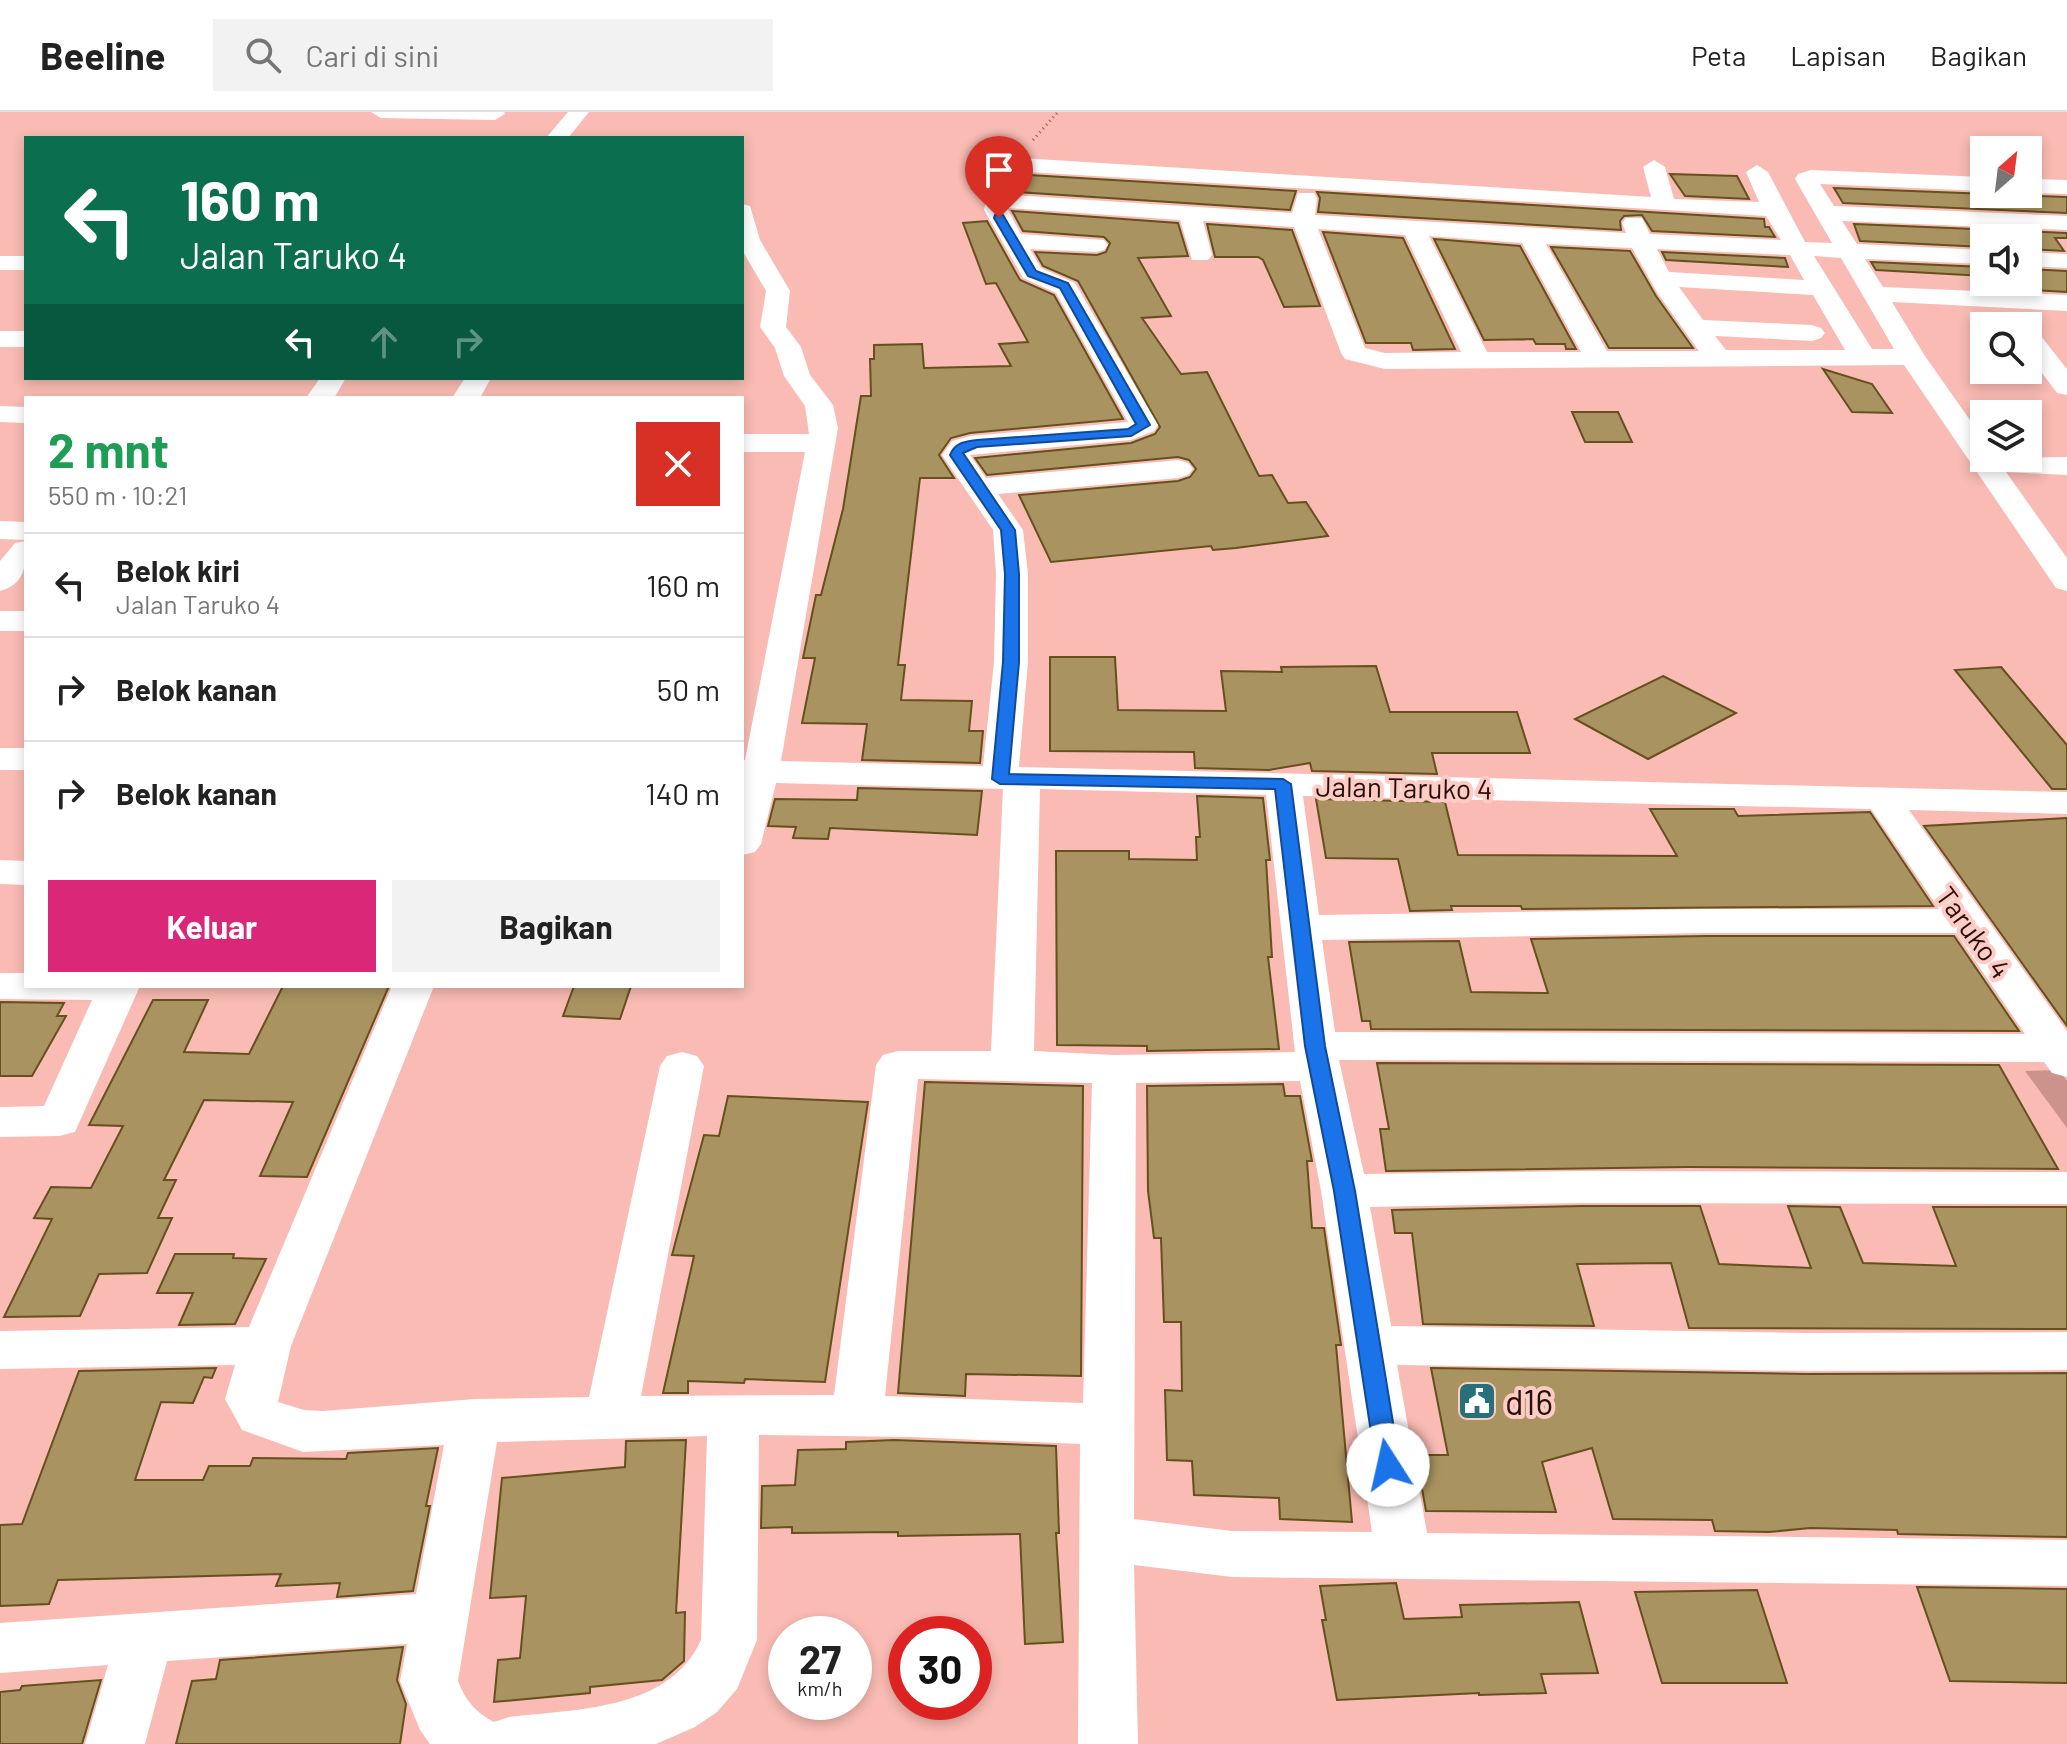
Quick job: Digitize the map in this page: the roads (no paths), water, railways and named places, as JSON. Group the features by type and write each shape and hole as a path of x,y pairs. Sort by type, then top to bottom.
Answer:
{"street":[{"path":"559,136 579,112"},
{"path":"377,118 495,114"},
{"path":"1012,1065 1012,574 1008,530 956,455 964,446 1131,432 1144,425 1064,286 1032,273 995,210 997,201 1020,165 1309,185 1774,209"},
{"path":"1654,167 1665,205"},
{"path":"1757,172 1774,209 1856,346"},
{"path":"1970,184 1807,178 1872,294 1970,440"},
{"path":"1309,185 1303,221 1354,353 1385,361 1718,358 1856,346"},
{"path":"2042,186 2067,187"},
{"path":"997,201 1530,236 1970,256"},
{"path":"1628,203 1640,241 1718,358"},
{"path":"1012,241 1098,252 1089,207"},
{"path":"1825,213 2067,223"},
{"path":"1190,214 1200,255"},
{"path":"744,221 748,240 778,291 773,327 788,347 797,376 819,405 824,428 752,772 744,830"},
{"path":"1414,229 1478,360"},
{"path":"1530,236 1598,359"},
{"path":"2042,260 2067,261"},
{"path":"0,263 24,263"},
{"path":"1663,279 1821,288"},
{"path":"1872,294 2067,303"},
{"path":"1999,300 2008,312"},
{"path":"1696,327 1856,346 1912,357"},
{"path":"0,339 24,339"},
{"path":"2042,355 2067,387"},
{"path":"0,414 24,415"},
{"path":"744,443 822,443"},
{"path":"2042,465 2067,466"},
{"path":"980,487 1178,469"},
{"path":"1992,472 2067,581"},
{"path":"0,530 24,531"},
{"path":"0,581 24,552"},
{"path":"0,621 24,621"},
{"path":"0,759 24,759"},
{"name":"Jalan Taruko 4","path":"752,772 2067,803"},
{"path":"1283,784 1317,1056 1344,1191 1403,1554"},
{"name":"Taruko 4","path":"1883,800 1965,921 2062,1055"},
{"path":"0,872 24,873"},
{"path":"1301,928 1707,921 1965,921"},
{"path":"0,986 24,986"},
{"path":"0,1122 59,1121 118,988"},
{"path":"412,988 266,1346 251,1399 254,1408 269,1421 303,1431 323,1432 475,1420 733,1414 857,1414 1106,1425"},
{"path":"857,1414 898,1065 1114,1069 1317,1056 2062,1055"},
{"path":"611,1417 682,1066"},
{"path":"1108,1744 1106,1425 1110,1391 1114,1069"},
{"path":"1344,1191 1582,1187 2067,1188"},
{"path":"1367,1345 1805,1352 2067,1351"},
{"path":"0,1350 266,1346"},
{"path":"509,1744 652,1721 698,1691 714,1674 729,1640 733,1414"},
{"path":"475,1420 429,1681 439,1710 449,1726 478,1744"},
{"path":"1107,1539 1232,1554 2067,1563"},
{"path":"0,1648 440,1617"},
{"path":"115,1744 144,1639"}],"place":[{"name":"d16","path":"1477,1401"}]}
